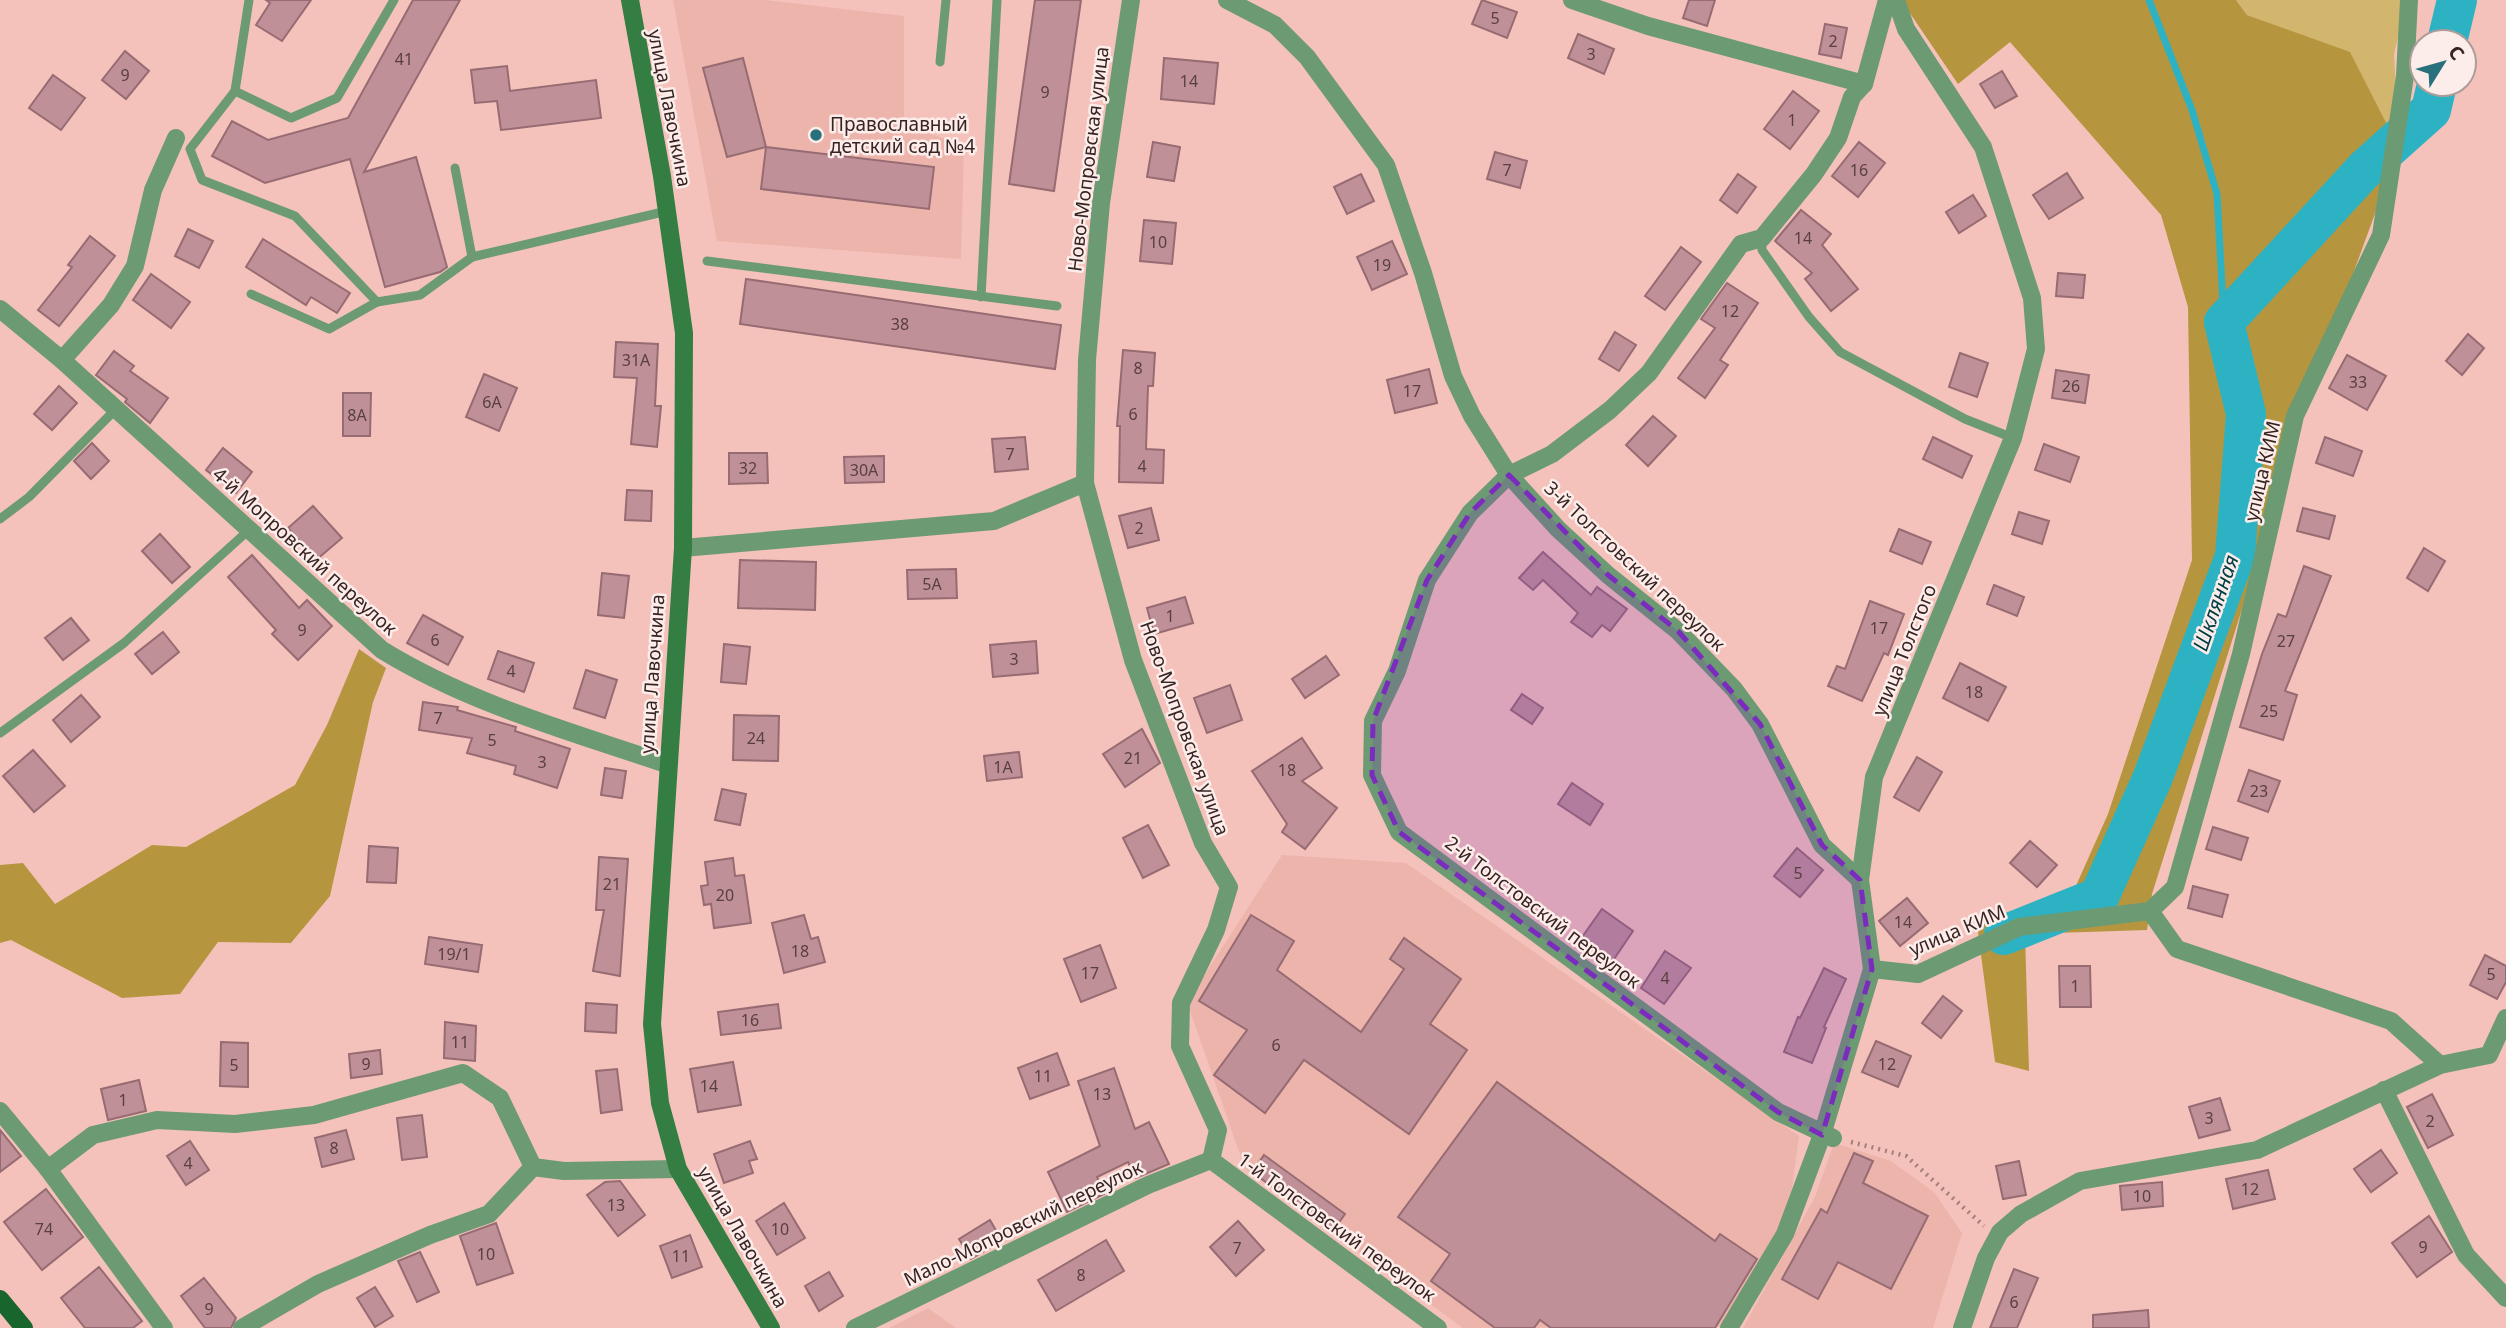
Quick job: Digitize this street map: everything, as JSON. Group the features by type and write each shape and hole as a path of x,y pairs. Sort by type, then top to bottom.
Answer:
{"main road":[{"name":"улица Лавочкина","path":"630,0 667,211 684,333 683,548 666,764 652,1024 660,1103 678,1169 771,1328"},
{"path":"0,1299 24,1328"}],"street":[{"name":"Ново-Мопровская улица","path":"1131,0 1098,229 1087,360 1085,483 1133,660 1203,843 1229,887 1216,930 1181,1003 1180,1046 1218,1130 1211,1160"},
{"name":"3-й Толстовский переулок","path":"1227,0 1275,25 1307,57 1386,165 1423,273 1453,376 1472,416 1509,475 1558,529 1608,575 1678,631 1734,688 1760,724 1822,845 1860,880"},
{"path":"1572,0 1648,26 1864,85"},
{"path":"1762,238 1814,174 1838,138 1852,97 1864,85 1887,0"},
{"name":"улица Толстого","path":"1729,1328 1785,1234 1828,1136 1873,969 1860,880 1874,777 2013,438 2036,349 2032,299 1983,147 1906,29 1896,0"},
{"name":"улица КИМ","path":"1873,969 1918,974 2019,927 2150,911 2175,887 2241,654 2295,416 2381,235 2405,76 2409,0"},
{"path":"62,360 111,305 135,266 153,190 176,138"},
{"name":"2-й Толстовский переулок","path":"1762,238 1741,244 1649,373 1610,410 1552,454 1509,475 1470,513 1427,580 1396,671 1373,721 1372,775 1399,832 1778,1112 1828,1136"},
{"name":"4-й Мопровский переулок","path":"0,309 62,360 382,650 426,677 532,720 666,764"},
{"path":"683,548 994,521 1085,483"},
{"path":"2150,911 2177,949 2391,1021 2440,1065"},
{"path":"1962,1328 1986,1258 2000,1232 2021,1214 2080,1181 2257,1150 2440,1065 2489,1055 2506,1018"},
{"path":"48,1169 93,1135 157,1120 235,1124 314,1115 463,1073 500,1098 533,1167"},
{"path":"2384,1090 2466,1255 2506,1298"},
{"path":"0,1111 48,1169 164,1328"},
{"name":"Мало-Мопровский переулок","path":"855,1328 1147,1185 1211,1160"},
{"name":"1-й Толстовский переулок","path":"1211,1160 1438,1328"},
{"path":"533,1167 564,1171 678,1169"},
{"path":"242,1328 318,1284 430,1235 489,1214 533,1167"}],"lane":[{"path":"249,0 235,91 190,149 202,180 295,216 377,302"},
{"path":"235,91 291,118 337,98 394,0"},
{"path":"940,62 946,0"},
{"path":"981,297 997,0"},
{"path":"455,168 472,257"},
{"path":"251,294 329,329 377,302 420,295 472,257 667,211"},
{"path":"1762,238 1762,250 1809,317 1840,352 1965,419 2013,438"},
{"path":"707,261 1057,306"},
{"path":"0,519 29,496 116,409"},
{"path":"0,733 124,643 250,529"}],"path":[{"path":"1828,1136 1906,1156 1980,1225 2000,1232"}],"highlighted area":[{"path":"1509,475 1608,575 1678,631 1760,724 1822,845 1860,880 1872,969 1822,1135 1778,1112 1399,832 1372,775 1373,721 1427,580 1470,513"}],"shaded area":[{"name":"Православный детский сад №4","path":"673,0 765,0 904,16 904,125 964,145 961,259 717,241"},
{"path":"1901,0 2236,0 2247,15 2350,52 2399,148 2316,375 2152,894 2147,930 2025,934 2029,1071 1995,1062 1977,924 2075,888 2108,814 2192,560 2188,307 2161,215 2010,42 1958,84"},
{"path":"2236,0 2407,0 2394,54 2399,148 2350,53 2247,15"},
{"path":"359,649 386,668 373,702 330,896 291,943 218,942 180,994 122,998 11,940 0,943 0,865 23,863 55,904 152,845 186,847 295,785 327,725"},
{"path":"1282,855 1406,863 1799,1136 1792,1188 1777,1234 1722,1327 1463,1328 1245,1169 1187,1002"},
{"path":"1834,1143 1891,1161 1934,1192 1962,1233 1933,1328 1743,1328 1815,1197"},
{"path":"928,1308 956,1328 889,1328"}],"building":[{"path":"266,0 311,0 282,41 256,25 270,3"},
{"path":"413,0 460,0 364,172 416,157 447,267 440,272 385,287 350,159 265,183 212,156 232,121 268,140 348,118"},
{"path":"1035,0 1081,0 1054,191 1009,184"},
{"path":"1482,0 1517,12 1507,38 1472,24"},
{"path":"1689,0 1715,0 1707,26 1683,18"},
{"path":"1825,24 1847,28 1841,58 1819,54"},
{"path":"1578,34 1614,49 1604,74 1568,58"},
{"path":"125,51 149,71 126,99 102,80"},
{"path":"743,58 766,147 727,157 703,68"},
{"path":"1164,58 1218,63 1214,104 1161,99"},
{"path":"507,66 510,91 596,80 601,118 501,130 497,101 475,103 471,70"},
{"path":"2002,71 2017,96 1995,108 1980,84"},
{"path":"53,75 85,98 61,130 29,108"},
{"path":"1793,91 1819,111 1790,149 1764,129"},
{"path":"1153,142 1180,147 1174,181 1147,177"},
{"path":"1859,142 1885,163 1858,197 1832,176"},
{"path":"766,147 934,167 929,209 761,189"},
{"path":"1495,152 1527,161 1520,188 1487,179"},
{"path":"2067,173 2083,198 2049,219 2033,195"},
{"path":"1361,174 1374,201 1347,214 1334,187"},
{"path":"1738,174 1756,187 1737,213 1720,200"},
{"path":"1973,195 1986,216 1959,233 1946,212"},
{"path":"1801,210 1831,234 1822,245 1858,289 1831,311 1805,279 1812,273 1775,241"},
{"path":"1144,220 1176,223 1172,264 1140,261"},
{"path":"188,229 213,241 199,268 175,256"},
{"path":"90,236 115,256 59,326 38,310 72,267 68,265"},
{"path":"263,239 350,293 337,313 311,297 306,305 246,267"},
{"path":"1392,241 1407,274 1372,290 1357,257"},
{"path":"1681,247 1701,262 1665,310 1645,296"},
{"path":"2058,273 2085,275 2083,298 2056,296"},
{"path":"151,274 190,302 171,328 133,300"},
{"path":"746,279 1061,325 1055,369 740,324"},
{"path":"1727,283 1758,303 1720,360 1728,365 1705,398 1678,378 1715,328 1701,319"},
{"path":"1615,332 1636,345 1619,371 1599,359"},
{"path":"2468,334 2484,348 2462,375 2446,361"},
{"path":"616,342 658,344 655,406 661,406 657,447 631,444 637,378 614,377"},
{"path":"1123,350 1155,353 1153,386 1148,386 1146,449 1164,450 1163,483 1119,482 1120,426 1117,426"},
{"path":"114,351 134,366 130,371 168,398 150,423 125,402 127,399 96,375"},
{"path":"1960,353 1988,363 1977,397 1949,387"},
{"path":"2347,355 2386,376 2367,410 2329,388"},
{"path":"1429,369 1437,403 1395,413 1387,380"},
{"path":"2056,370 2089,375 2085,403 2052,398"},
{"path":"484,374 517,388 499,431 466,417"},
{"path":"59,386 77,403 52,430 34,414"},
{"path":"343,393 371,393 370,436 343,436"},
{"path":"1653,416 1676,436 1648,466 1626,445"},
{"path":"1025,437 1028,469 995,472 992,439"},
{"path":"1933,437 1972,456 1962,478 1923,459"},
{"path":"2325,437 2362,451 2353,476 2316,463"},
{"path":"92,443 109,461 91,479 74,461"},
{"path":"2044,444 2079,457 2070,482 2035,470"},
{"path":"223,448 252,472 236,493 206,470"},
{"path":"729,453 767,453 768,483 729,484"},
{"path":"884,456 884,482 845,483 844,457"},
{"path":"627,490 652,491 651,521 625,520"},
{"path":"313,506 342,538 316,560 288,528"},
{"path":"1151,508 1159,540 1128,548 1119,516"},
{"path":"2303,508 2335,516 2329,539 2297,531"},
{"path":"2019,512 2049,521 2042,544 2012,534"},
{"path":"1899,529 1931,542 1922,564 1890,551"},
{"path":"160,534 190,567 172,583 142,551"},
{"path":"2424,548 2445,561 2428,591 2407,578"},
{"path":"1543,552 1591,595 1597,587 1627,609 1610,631 1602,625 1592,637 1571,622 1578,613 1543,580 1533,590 1519,578"},
{"path":"252,555 299,608 307,600 332,626 298,660 272,634 276,630 228,577"},
{"path":"740,560 816,562 815,610 738,608"},
{"path":"2304,566 2331,576 2285,691 2297,695 2283,740 2240,727 2262,654 2278,614 2286,617"},
{"path":"956,569 957,598 908,599 907,570"},
{"path":"602,573 629,576 624,618 598,615"},
{"path":"1994,585 2024,597 2017,616 1987,604"},
{"path":"1185,597 1193,623 1154,634 1147,608"},
{"path":"1870,601 1904,614 1888,655 1884,653 1862,701 1828,686 1837,666 1845,669"},
{"path":"423,615 463,637 448,665 407,643"},
{"path":"71,618 89,640 63,660 45,638"},
{"path":"163,632 179,652 152,674 135,654"},
{"path":"1036,641 1038,673 993,677 990,645"},
{"path":"724,644 750,647 746,684 721,682"},
{"path":"498,651 534,663 524,692 488,679"},
{"path":"1326,656 1339,675 1305,698 1292,679"},
{"path":"1960,663 2006,687 1988,721 1943,698"},
{"path":"586,670 617,680 605,718 574,708"},
{"path":"1230,685 1242,720 1207,733 1194,698"},
{"path":"1522,694 1543,708 1532,724 1511,710"},
{"path":"81,695 100,717 71,742 53,720"},
{"path":"423,702 458,707 457,710 516,727 515,731 570,749 557,788 514,774 516,766 467,753 472,738 419,730"},
{"path":"734,715 779,716 778,761 733,760"},
{"path":"1142,729 1160,763 1125,787 1103,754"},
{"path":"1302,738 1322,768 1302,781 1337,808 1305,849 1282,832 1287,824 1252,771"},
{"path":"33,750 65,786 34,812 3,776"},
{"path":"1019,752 1022,777 987,781 984,756"},
{"path":"1917,757 1942,772 1919,811 1894,797"},
{"path":"605,768 626,771 622,798 601,795"},
{"path":"2249,770 2280,781 2268,812 2238,801"},
{"path":"1572,783 1603,804 1590,825 1558,804"},
{"path":"722,789 746,794 740,825 715,820"},
{"path":"1148,825 1169,865 1143,878 1123,838"},
{"path":"2213,827 2248,838 2241,860 2206,849"},
{"path":"2030,841 2057,865 2037,887 2010,863"},
{"path":"369,846 398,848 396,883 367,882"},
{"path":"1797,848 1823,870 1800,897 1774,876"},
{"path":"599,857 628,859 620,976 593,971 604,910 596,910"},
{"path":"733,858 735,876 744,875 751,923 714,928 711,904 704,905 701,886 708,885 705,862"},
{"path":"2193,886 2228,895 2222,917 2188,908"},
{"path":"1907,898 1928,923 1900,946 1879,921"},
{"path":"1602,909 1633,931 1612,962 1580,940"},
{"path":"804,915 811,939 818,937 825,962 784,973 772,923"},
{"path":"1251,915 1294,941 1277,970 1361,1032 1404,969 1390,959 1404,938 1461,979 1430,1024 1467,1050 1409,1134 1304,1060 1265,1113 1214,1075 1247,1030 1199,1001"},
{"path":"429,937 482,945 478,972 425,964"},
{"path":"1100,945 1116,988 1081,1002 1064,959"},
{"path":"1665,951 1691,968 1664,1004 1641,988"},
{"path":"2485,955 2506,966 2506,982 2497,999 2470,985"},
{"path":"2059,966 2090,966 2091,1007 2060,1007"},
{"path":"1824,968 1846,979 1824,1027 1826,1028 1812,1063 1784,1052 1798,1017 1800,1018"},
{"path":"1943,996 1962,1011 1941,1038 1922,1023"},
{"path":"586,1003 617,1005 616,1033 585,1031"},
{"path":"778,1004 781,1028 721,1035 718,1012"},
{"path":"445,1022 476,1026 475,1061 444,1058"},
{"path":"1876,1041 1911,1056 1898,1087 1862,1072"},
{"path":"221,1042 248,1043 248,1087 220,1086"},
{"path":"380,1050 382,1074 351,1078 349,1054"},
{"path":"1057,1053 1069,1085 1030,1099 1018,1068"},
{"path":"733,1062 741,1105 698,1112 690,1069"},
{"path":"1114,1068 1135,1129 1149,1122 1169,1164 1136,1178 1128,1162 1097,1177 1104,1194 1067,1212 1048,1172 1100,1146 1078,1081"},
{"path":"617,1069 622,1110 601,1113 596,1071"},
{"path":"139,1080 146,1111 108,1120 101,1089"},
{"path":"1497,1082 1715,1241 1720,1234 1757,1259 1715,1328 1551,1328 1540,1320 1534,1328 1495,1328 1431,1281 1450,1254 1398,1217"},
{"path":"2432,1094 2453,1135 2428,1148 2407,1107"},
{"path":"2220,1098 2230,1130 2199,1138 2189,1107"},
{"path":"422,1115 427,1157 402,1160 397,1118"},
{"path":"0,1130 21,1156 0,1172"},
{"path":"346,1130 354,1159 322,1167 315,1138"},
{"path":"190,1141 209,1170 186,1185 167,1156"},
{"path":"750,1141 757,1159 749,1161 753,1173 724,1183 714,1154"},
{"path":"2381,1150 2397,1173 2371,1192 2354,1169"},
{"path":"1854,1153 1873,1161 1863,1183 1928,1216 1891,1289 1838,1262 1818,1299 1782,1279 1821,1209 1827,1213"},
{"path":"1264,1155 1345,1214 1333,1231 1252,1172"},
{"path":"2019,1161 2026,1195 2003,1199 1996,1166"},
{"path":"2268,1170 2275,1199 2233,1209 2226,1179"},
{"path":"620,1181 645,1215 618,1236 587,1195 605,1182"},
{"path":"2162,1182 2163,1206 2122,1210 2120,1186"},
{"path":"46,1189 83,1237 42,1270 4,1222"},
{"path":"784,1203 805,1238 777,1255 756,1221"},
{"path":"2429,1216 2452,1252 2417,1277 2392,1243"},
{"path":"990,1220 1002,1241 971,1259 959,1239"},
{"path":"1238,1221 1264,1250 1236,1276 1210,1247"},
{"path":"496,1223 513,1273 477,1285 460,1236"},
{"path":"690,1235 702,1267 672,1278 660,1246"},
{"path":"1106,1240 1124,1271 1056,1311 1038,1280"},
{"path":"420,1252 439,1292 417,1302 398,1261"},
{"path":"99,1267 142,1321 133,1328 85,1328 61,1298"},
{"path":"2014,1269 2038,1278 2017,1328 1990,1328"},
{"path":"829,1272 843,1296 819,1311 805,1286"},
{"path":"204,1278 236,1318 231,1328 205,1328 181,1296"},
{"path":"375,1287 393,1316 375,1327 357,1298"},
{"path":"2148,1310 2149,1328 2093,1328 2093,1315"}],"waterway":[{"path":"2149,0 2192,110 2217,194 2224,322"},
{"name":"Шклянная","path":"2450,28 2457,0"},
{"name":"Шклянная","path":"2004,935 2099,897 2153,777 2235,556 2246,414 2224,322 2365,169 2431,110 2434,98"}],"place":[{"name":"Православный детский сад №4","path":"816,135"}]}
